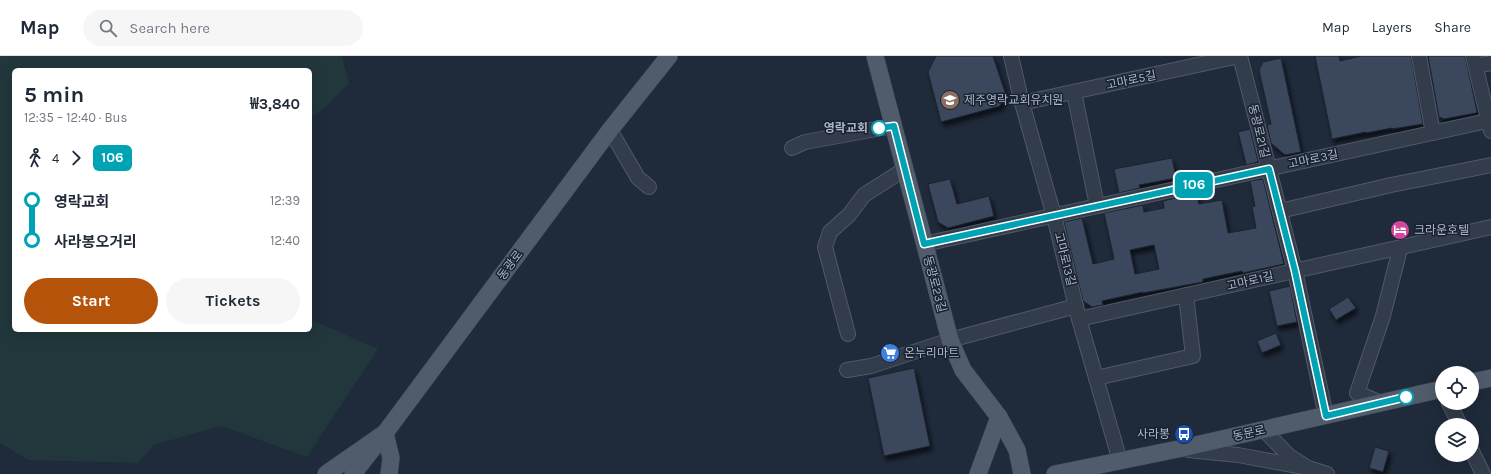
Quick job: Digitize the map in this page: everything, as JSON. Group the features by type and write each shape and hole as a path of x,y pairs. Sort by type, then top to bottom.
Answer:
{"main road":[{"name":"동광로","path":"353,474 610,130 669,56"},
{"name":"동광로23길","path":"875,56 950,340 962,370 999,417 1017,450 1022,474"},
{"path":"1479,381 1491,378"},
{"name":"동문로","path":"1055,474 1178,449 1435,391"},
{"path":"978,474 999,417"},
{"path":"326,474 385,433 391,458 389,474"}],"street":[{"name":"고마로13길","path":"1011,56 1022,103 1054,216 1078,313 1120,461"},
{"name":"고마로5길","path":"1022,103 1240,56"},
{"name":"동광로21길","path":"1240,56 1295,271 1326,416"},
{"path":"1419,56 1433,133"},
{"path":"1490,124 1474,61 1491,63"},
{"path":"1074,92 1097,206"},
{"name":"고마로3길","path":"924,244 1433,133 1490,124"},
{"path":"792,148 805,142 894,126"},
{"path":"610,130 638,178 649,187"},
{"path":"1280,211 1391,185 1491,165"},
{"path":"848,334 825,246 830,232 849,215 864,195 905,169"},
{"name":"고마로1길","path":"847,370 871,366 950,340 1078,313 1186,295 1400,249 1491,227"},
{"path":"1381,403 1356,393 1383,316 1400,249"},
{"path":"1096,378 1192,356 1186,295"},
{"path":"1264,430 1289,456 1308,468"},
{"path":"1178,449 1238,455 1308,468 1327,474"},
{"path":"1477,462 1483,474"}],"green space":[{"path":"0,56 342,56 349,84 324,108 312,117 312,68 12,68 12,332 312,332 312,320 378,349 307,457 221,426 154,445 138,463 28,460 0,443"}],"building":[{"path":"936,56 993,56 1006,95 1000,106 941,122 928,72"},
{"path":"1315,56 1339,56 1340,61 1361,56 1411,56 1423,124 1366,132 1332,139"},
{"path":"1428,56 1465,56 1477,111 1476,113 1444,119 1439,117"},
{"path":"1281,58 1301,152 1285,155 1271,143 1267,125 1271,124 1259,70 1263,62"},
{"path":"1250,129 1258,161 1247,165 1238,132"},
{"path":"1172,158 1176,178 1139,185 1140,188 1119,193 1114,169"},
{"path":"950,179 957,204 989,196 994,216 948,228 938,222 928,184"},
{"path":"1263,179 1284,264 1243,273 1242,271 1203,279 1203,282 1143,292 1102,301 1103,305 1092,307 1083,301 1064,222 1082,218 1093,264 1114,259 1104,213 1143,205 1144,212 1164,208 1163,201 1196,193 1199,204 1222,200 1228,233 1256,228 1252,207 1255,206 1250,181","holes":["1154,245 1159,269 1135,274 1130,250"]},
{"path":"1290,286 1297,322 1277,326 1269,291"},
{"path":"1348,297 1356,308 1336,320 1329,309"},
{"path":"1276,333 1281,345 1262,353 1257,341"},
{"path":"914,368 930,446 884,456 868,378"},
{"path":"1375,447 1389,451 1383,472 1369,468"}],"bus line":[{"name":"106","path":"879,128 894,126 924,244 1269,169 1295,271 1326,416 1406,397"}],"place":[{"name":"제주영락교회유치원","path":"950,100"},
{"name":"영락교회","path":"879,128"},
{"name":"크라운호텔","path":"1400,230"},
{"name":"온누리마트","path":"890,353"},
{"name":"사라봉","path":"1184,434"}]}
